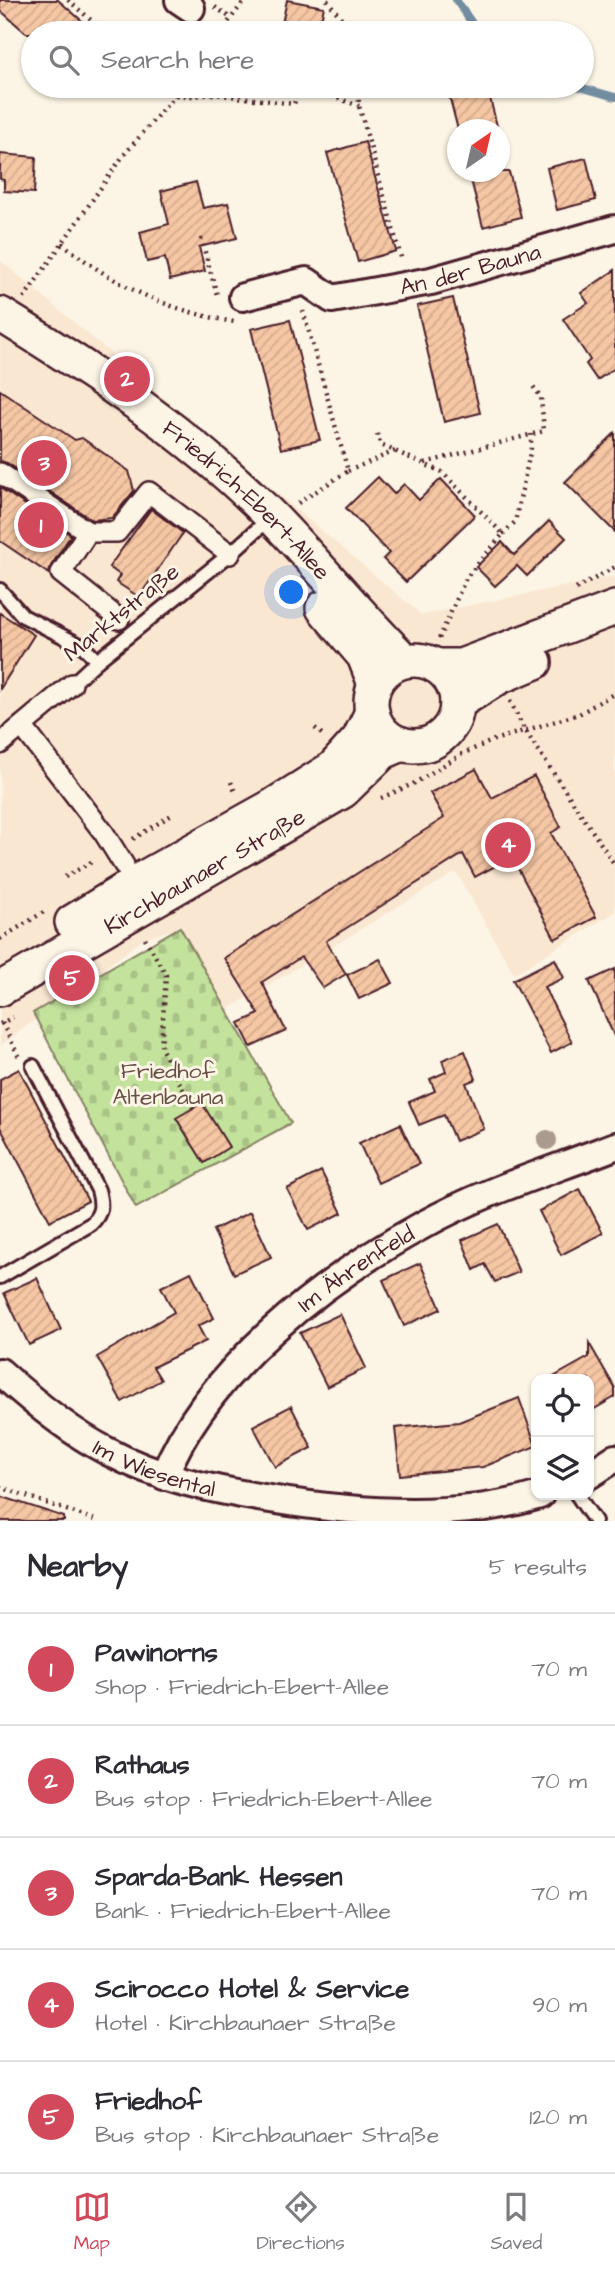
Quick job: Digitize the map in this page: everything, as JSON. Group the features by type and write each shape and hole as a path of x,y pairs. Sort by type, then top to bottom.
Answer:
{"street":[{"name":"An der Bauna","path":"232,305 306,281 313,297 332,299 409,285 615,229"},
{"name":"Friedrich-Ebert-Allee","path":"10,309 110,383 219,469 274,517 368,625 404,660"},
{"name":"Friedrich-Ebert-Allee","path":"0,340 99,402 176,461 274,517 364,656 376,723 383,732 402,744"},
{"path":"0,473 88,533 117,532 149,492 230,554"},
{"path":"88,533 61,573 119,619"},
{"path":"438,646 461,666 615,608"},
{"path":"457,703 499,677 615,630"},
{"path":"373,698 382,673 392,665 404,660 426,662 438,646"},
{"path":"402,744 421,745 439,737 452,722 457,703 438,646"},
{"name":"Marktstraße","path":"10,735 72,684"},
{"name":"Kirchbaunaer Straße","path":"0,967 147,876 271,807 333,768 359,739 373,698"},
{"path":"10,735 120,857"},
{"name":"Kirchbaunaer Straße","path":"0,989 343,791 383,752 402,744"},
{"name":"Im Ährenfeld","path":"164,1476 174,1450 195,1418 241,1362 298,1308 363,1262 424,1224 483,1197 615,1146"},
{"name":"Im Wiesental","path":"0,1371 80,1436 108,1452 164,1476 228,1492 312,1506 384,1512 442,1512 531,1497"},
{"path":"594,1472 615,1458"}],"lane":[{"name":"Marktstraße","path":"72,684 274,517"},
{"path":"0,590 23,616 84,647 97,661"},
{"path":"0,1277 91,1224 100,1216 101,1203 97,1190 33,1066"},
{"path":"579,1500 595,1521"}],"path":[{"path":"68,0 92,21"},
{"path":"229,21 245,0"},
{"path":"327,0 344,21"},
{"path":"10,309 62,243 123,156 173,98"},
{"path":"246,98 294,104 297,98"},
{"path":"336,98 359,106"},
{"path":"359,98 409,285"},
{"path":"62,243 104,273 143,296 192,313 233,322 232,305 201,238"},
{"path":"313,297 348,471"},
{"path":"225,320 232,305"},
{"path":"424,463 544,431 541,397 531,385"},
{"path":"377,434 381,445 442,472 503,534"},
{"path":"438,646 466,578 516,522 531,448 531,434"},
{"path":"274,517 348,471 395,451"},
{"path":"572,592 615,567"},
{"path":"385,795 413,784 462,754 524,729 579,715 615,693"},
{"path":"524,729 615,866"},
{"path":"231,782 237,798"},
{"path":"65,877 120,857 173,814"},
{"path":"145,938 166,975 161,1048 193,1108"},
{"path":"2,1023 21,1062 33,1066"},
{"path":"0,1486 98,1521"}],"shaded area":[{"path":"0,260 422,615 615,576 615,912 514,974 456,872 227,1010 180,927 145,938 0,1046"}],"green space":[{"name":"Friedhof Altenbauna","path":"180,927 291,1123 136,1208 33,1013"}],"building":[{"path":"0,0 58,0 82,21 21,21 21,29 0,10"},
{"path":"287,0 324,7 321,21 283,21"},
{"path":"450,98 490,98 495,119 455,119"},
{"path":"365,142 396,251 358,262 327,153"},
{"path":"0,154 36,157 34,193 4,191 4,180 0,179"},
{"path":"586,158 596,200 557,210 547,168"},
{"path":"510,176 521,217 483,227 472,182 510,182"},
{"path":"196,182 203,208 228,203 237,238 199,247 205,271 170,280 165,258 147,262 140,232 169,224 161,191"},
{"path":"615,270 615,368 597,380 586,364 590,360 563,319 588,303 581,293"},
{"path":"453,298 480,413 444,422 417,306"},
{"path":"290,320 320,440 281,449 251,329"},
{"path":"0,390 75,440 82,438 129,471 134,491 112,518 92,520 0,461"},
{"path":"615,433 615,532 565,482"},
{"path":"378,477 394,494 404,484 419,500 441,479 475,515 406,582 383,559 389,553 346,508"},
{"path":"0,488 71,535 51,566 49,574 0,541"},
{"path":"151,509 183,533 139,597 116,582 120,575 109,567"},
{"path":"549,521 566,538 527,576 517,566 495,586 476,567 502,542 514,555"},
{"path":"0,613 34,635 0,689"},
{"path":"476,769 492,798 534,776 561,827 551,833 596,917 555,939 512,857 475,877 463,854 326,941 346,974 323,988 301,957 262,982 286,1031 251,1047 239,1023 259,1014 224,958 444,818 430,793"},
{"path":"380,959 393,983 359,999 347,975"},
{"path":"555,959 564,978 544,987 572,1042 551,1053 513,980"},
{"path":"615,969 615,1038 589,981"},
{"path":"465,1051 476,1079 466,1083 484,1129 455,1141 444,1115 419,1125 409,1102 435,1091 430,1079 446,1072 442,1060"},
{"path":"19,1069 88,1201 50,1221 0,1127 0,1079"},
{"path":"202,1103 229,1147 204,1163 176,1118"},
{"path":"400,1124 419,1164 378,1183 359,1143"},
{"path":"321,1171 342,1213 308,1230 287,1189"},
{"path":"580,1189 603,1233 561,1255 539,1211"},
{"path":"250,1212 271,1257 234,1274 213,1230"},
{"path":"498,1224 519,1272 495,1282 485,1264 474,1270 462,1240"},
{"path":"420,1263 441,1309 404,1326 383,1280"},
{"path":"191,1272 214,1318 198,1326 206,1341 153,1367 161,1380 122,1402 97,1357 174,1312 161,1287"},
{"path":"37,1278 61,1330 29,1345 4,1293"},
{"path":"340,1314 366,1368 327,1387 300,1333"},
{"path":"589,1343 615,1388 615,1397 594,1409 594,1374 559,1374 589,1357"},
{"path":"519,1398 531,1432 531,1448 483,1467 400,1475 395,1428 459,1422"},
{"path":"291,1406 312,1448 275,1467 253,1426"},
{"path":"0,1496 64,1517 64,1521 0,1521"}],"waterway":[{"path":"456,0 471,21"},
{"path":"594,91 615,97"}],"place":[{"name":"Rathaus","path":"127,379"},
{"name":"Sparda-Bank Hessen","path":"44,463"},
{"name":"Pawinorns","path":"41,525"},
{"name":"Scirocco Hotel & Service","path":"508,845"},
{"name":"Friedhof","path":"72,978"}]}
